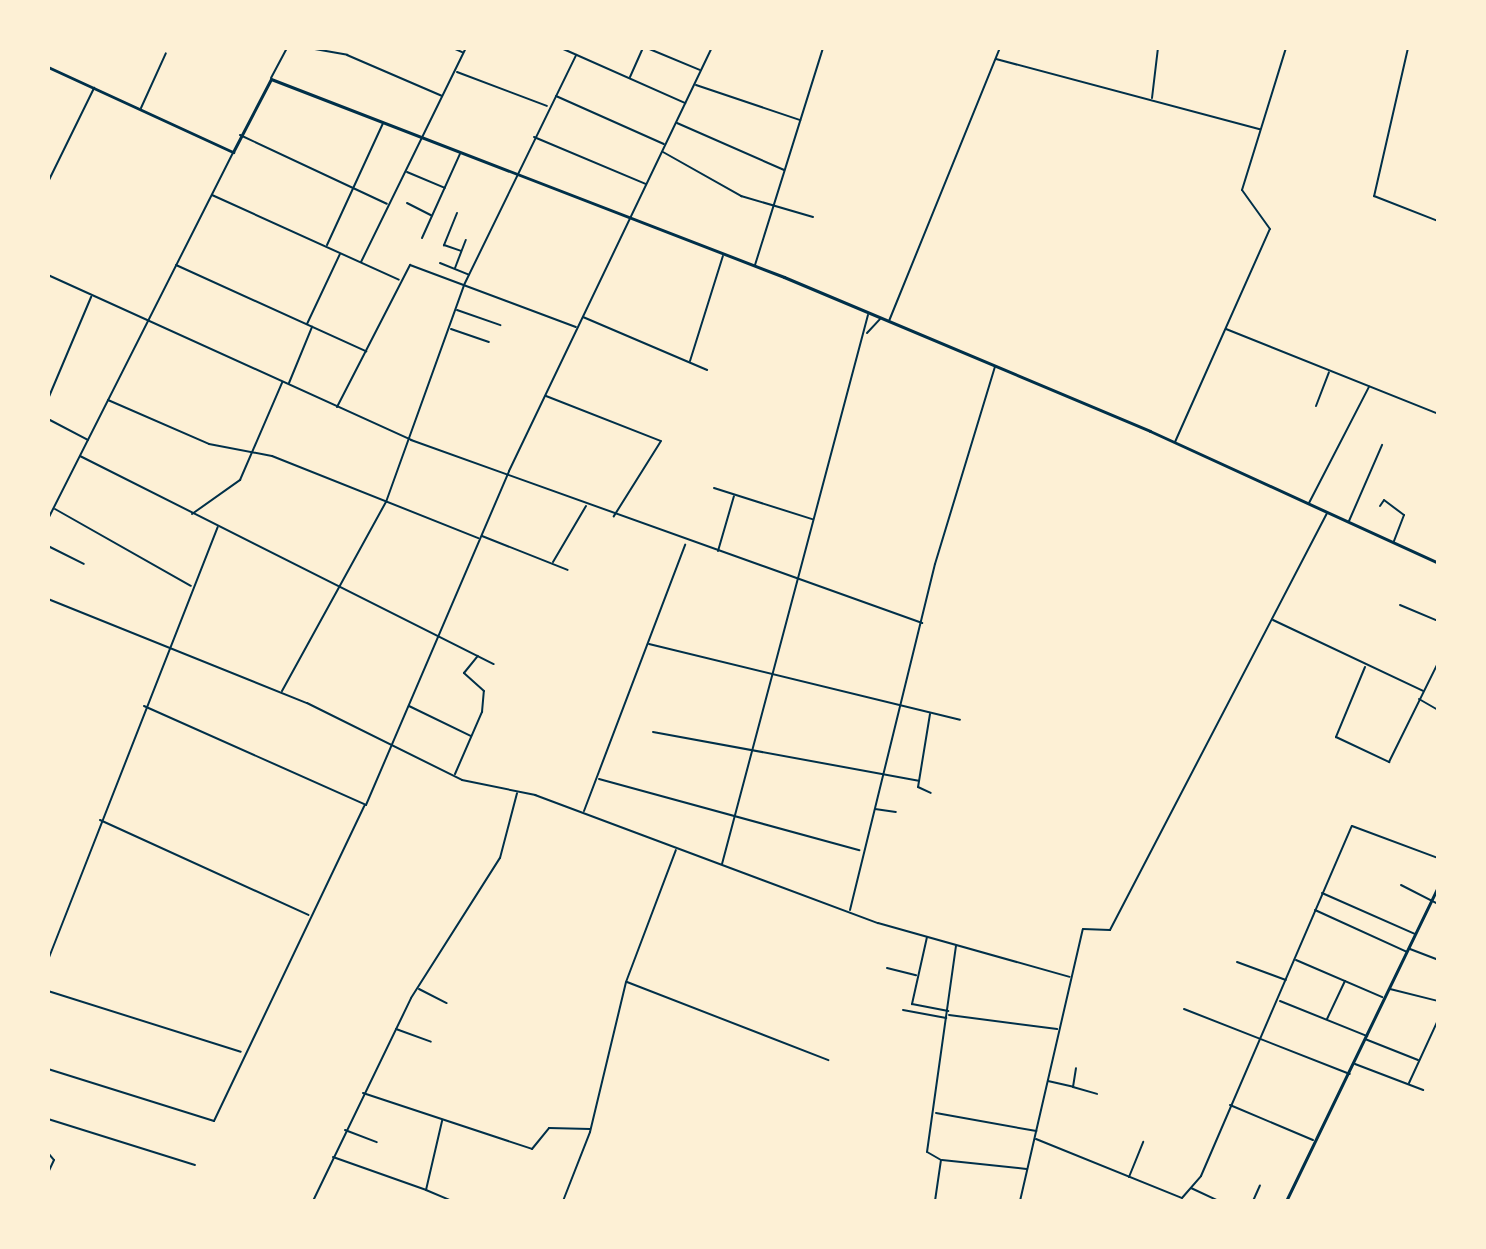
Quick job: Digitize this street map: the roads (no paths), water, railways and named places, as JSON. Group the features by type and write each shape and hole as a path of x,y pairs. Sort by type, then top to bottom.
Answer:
{"main road":[{"path":"48,67 233,152 271,79 627,222 755,267 995,366 1175,442 1438,563"},
{"path":"1286,1201 1355,1064 1438,887"}],"street":[{"path":"271,79 287,48"},
{"path":"309,48 347,55 443,97"},
{"path":"453,48 463,53"},
{"path":"361,262 466,48"},
{"path":"561,48 686,103"},
{"path":"629,78 645,48 701,71"},
{"path":"48,1069 214,1121 308,915 394,744 509,471 712,48"},
{"path":"755,267 823,48"},
{"path":"888,323 1000,48"},
{"path":"1152,101 1158,48"},
{"path":"1175,442 1270,229 1243,195 1286,48"},
{"path":"1408,48 1374,196 1438,221"},
{"path":"141,109 166,53"},
{"path":"282,692 386,502 411,440 464,285 512,174 576,55"},
{"path":"995,59 1261,129"},
{"path":"455,72 548,107"},
{"path":"695,84 801,120"},
{"path":"48,182 94,87"},
{"path":"555,95 665,144"},
{"path":"326,247 383,122"},
{"path":"676,122 785,171"},
{"path":"240,135 390,205"},
{"path":"533,137 646,184"},
{"path":"661,151 741,196 813,217"},
{"path":"48,519 233,152"},
{"path":"422,238 460,153"},
{"path":"406,171 445,188"},
{"path":"211,194 400,280"},
{"path":"407,203 432,215"},
{"path":"457,213 444,245 461,251"},
{"path":"454,269 466,240"},
{"path":"307,325 341,253"},
{"path":"690,362 723,256"},
{"path":"440,263 469,275"},
{"path":"175,265 366,351"},
{"path":"337,407 400,280 411,265 577,327"},
{"path":"48,275 411,440 509,471 586,505 686,543 800,577 922,623"},
{"path":"48,399 91,295"},
{"path":"456,310 500,325"},
{"path":"722,865 866,334 868,315"},
{"path":"582,317 707,370"},
{"path":"866,334 880,319"},
{"path":"288,384 312,327"},
{"path":"449,329 489,342"},
{"path":"1225,329 1438,414"},
{"path":"850,912 861,851 899,706 995,366"},
{"path":"1316,406 1330,371"},
{"path":"192,514 237,483 283,382"},
{"path":"1309,504 1369,387"},
{"path":"545,395 661,441 614,516"},
{"path":"108,400 252,455 272,456 568,570"},
{"path":"48,419 88,440"},
{"path":"1349,522 1382,445"},
{"path":"80,456 494,664"},
{"path":"714,488 815,520"},
{"path":"717,552 734,495"},
{"path":"1380,506 1384,500 1404,515 1394,542"},
{"path":"552,563 586,505"},
{"path":"53,509 191,586"},
{"path":"1020,1201 1083,929 1110,930 1328,513"},
{"path":"48,960 99,820 191,586 218,527"},
{"path":"583,813 686,543"},
{"path":"48,546 84,564"},
{"path":"48,599 282,692 454,775 517,790 850,912 1070,977"},
{"path":"1400,605 1438,621"},
{"path":"1272,620 1423,692"},
{"path":"649,644 774,671 960,720"},
{"path":"454,775 474,738 484,693 464,673 478,656"},
{"path":"1365,667 1336,737 1385,762 1438,663"},
{"path":"1419,699 1438,710"},
{"path":"144,706 364,806"},
{"path":"408,706 474,738"},
{"path":"930,713 919,789 931,793"},
{"path":"653,732 919,781"},
{"path":"597,779 861,851"},
{"path":"313,1201 331,1157 395,1028 500,858 517,790"},
{"path":"874,809 896,812"},
{"path":"99,820 308,915"},
{"path":"1035,1138 1182,1200 1191,1188 1279,1001 1321,893 1353,825 1438,858"},
{"path":"563,1201 590,1129 626,982 677,849"},
{"path":"1401,885 1438,904"},
{"path":"1321,893 1416,934"},
{"path":"1314,910 1438,960"},
{"path":"927,936 912,1004 947,1015"},
{"path":"956,944 927,1152 941,1160 1027,1169"},
{"path":"1295,959 1346,979 1385,999"},
{"path":"1237,962 1287,980"},
{"path":"887,968 917,975"},
{"path":"1327,1020 1346,979"},
{"path":"626,982 828,1060"},
{"path":"418,988 447,1003"},
{"path":"1389,989 1438,1001"},
{"path":"48,991 244,1053"},
{"path":"1279,1001 1419,1060"},
{"path":"1184,1009 1350,1074"},
{"path":"903,1010 1058,1029"},
{"path":"1409,1084 1438,1020"},
{"path":"395,1028 431,1042"},
{"path":"1355,1064 1423,1090"},
{"path":"1073,1087 1076,1068"},
{"path":"1047,1081 1097,1094"},
{"path":"362,1093 532,1149 549,1128 590,1129"},
{"path":"1229,1105 1315,1141"},
{"path":"933,1112 1037,1131"},
{"path":"48,1119 195,1165"},
{"path":"426,1190 442,1120"},
{"path":"344,1130 377,1142"},
{"path":"1129,1178 1143,1142"},
{"path":"48,1153 54,1160 48,1173"},
{"path":"331,1157 452,1201"},
{"path":"935,1201 941,1160"},
{"path":"1253,1201 1260,1185"},
{"path":"1191,1188 1219,1201"}]}
